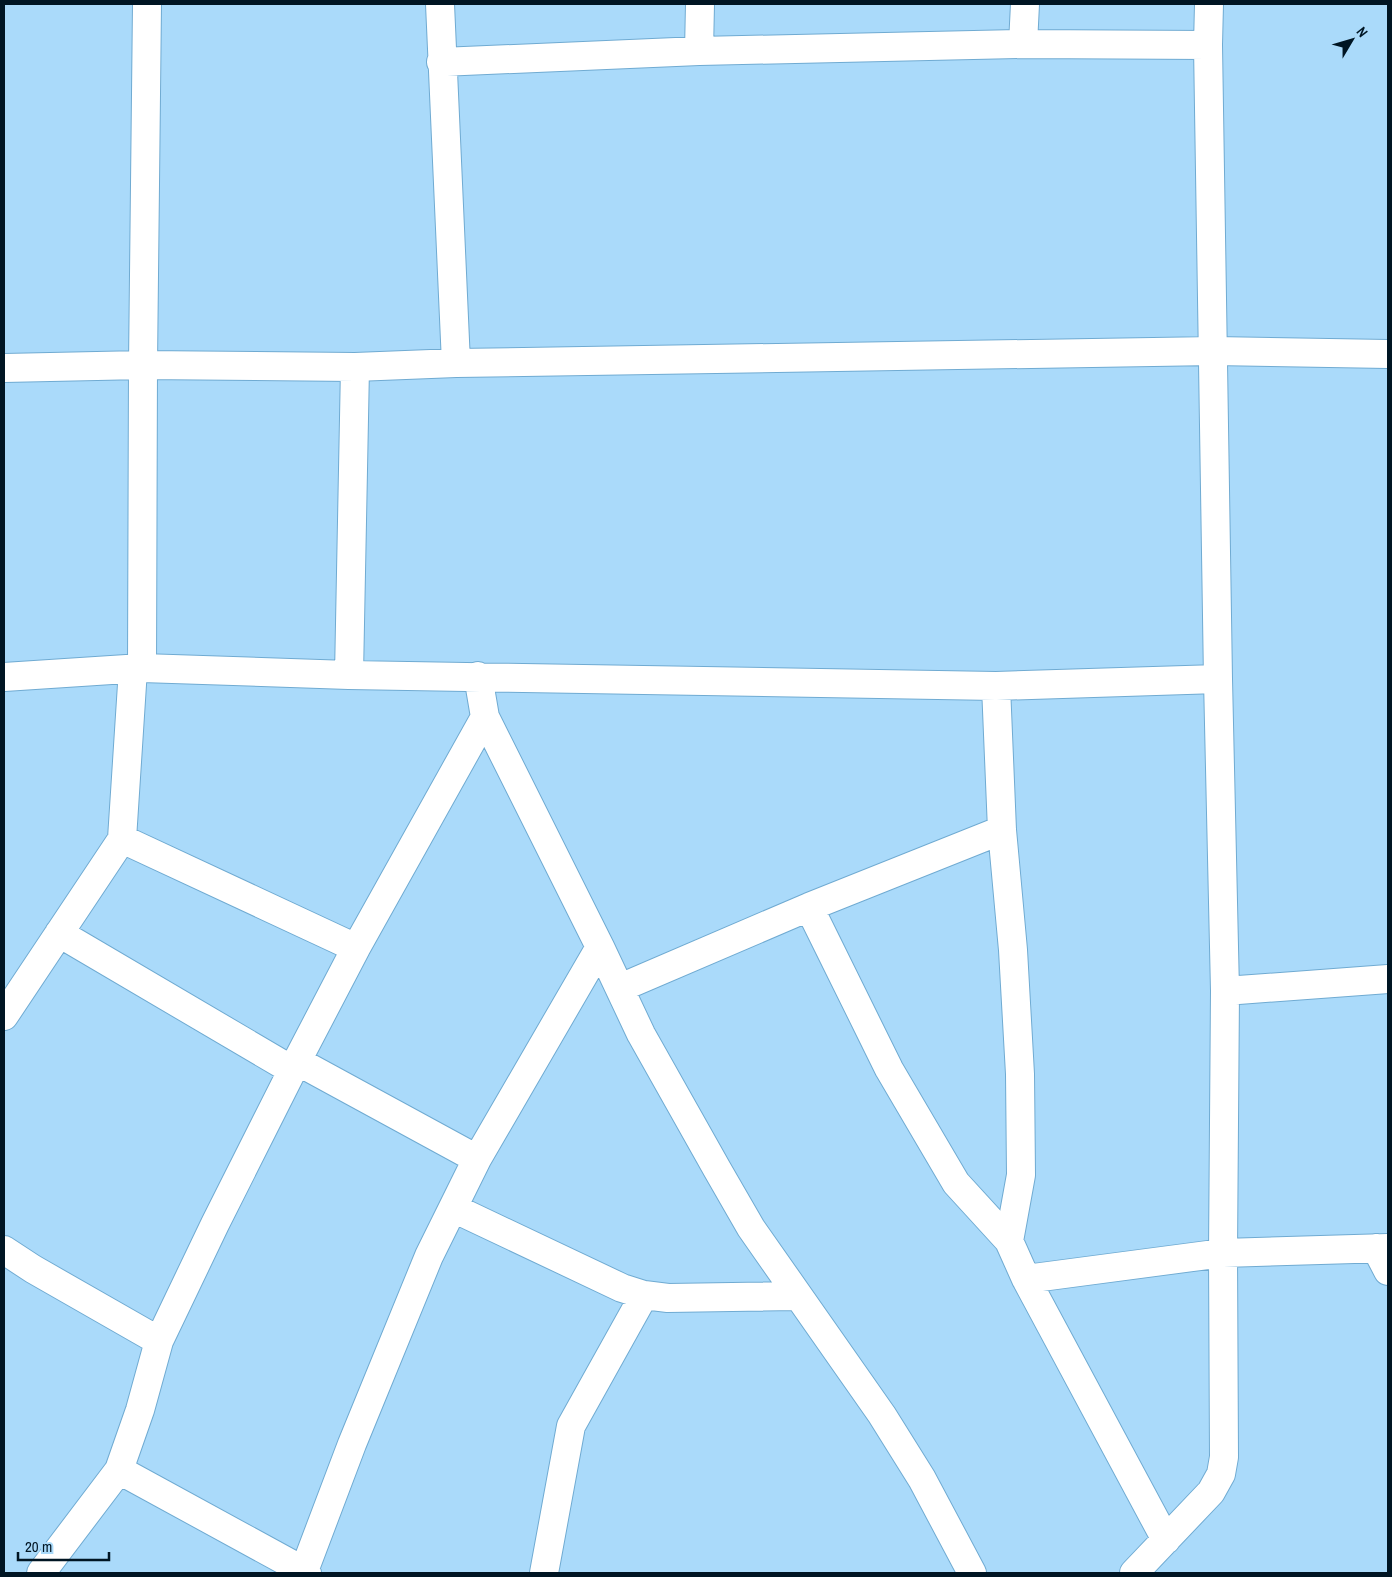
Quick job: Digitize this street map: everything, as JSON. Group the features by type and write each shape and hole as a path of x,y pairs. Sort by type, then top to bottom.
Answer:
{"street":[{"path":"4,1016 122,839 137,669 147,4"},
{"path":"440,4 441,62 456,362"},
{"path":"699,51 700,4"},
{"path":"1023,44 1025,4"},
{"path":"1134,1573 1211,1492 1220,1474 1224,1457 1225,991 1218,679 1208,45 1209,4"},
{"path":"441,62 699,51 1023,44 1208,45"},
{"path":"4,368 143,365 356,367 456,362 1214,351 1388,354"},
{"path":"349,674 356,367"},
{"path":"4,677 137,669 996,686 1218,679"},
{"path":"478,676 485,717 600,947 641,1034 751,1228 882,1415 922,1479 972,1573"},
{"path":"996,686 1002,830 1013,950 1020,1093 1021,1175 1009,1241"},
{"path":"41,1573 119,1470 140,1410 160,1341 224,1206 356,948 485,717"},
{"path":"620,988 809,907 1002,830"},
{"path":"122,839 356,948"},
{"path":"809,907 889,1069 956,1183 1009,1241 1026,1279 1166,1540"},
{"path":"59,933 294,1066 477,1159"},
{"path":"119,1470 306,1572 352,1444 429,1256 477,1159 600,947"},
{"path":"1225,991 1388,979"},
{"path":"453,1208 622,1288 644,1295 668,1298 797,1296"},
{"path":"4,1250 33,1269 160,1341"},
{"path":"1026,1279 1223,1254 1384,1256"},
{"path":"544,1573 571,1426 644,1295"},
{"path":"948,1573 956,1573"}]}
